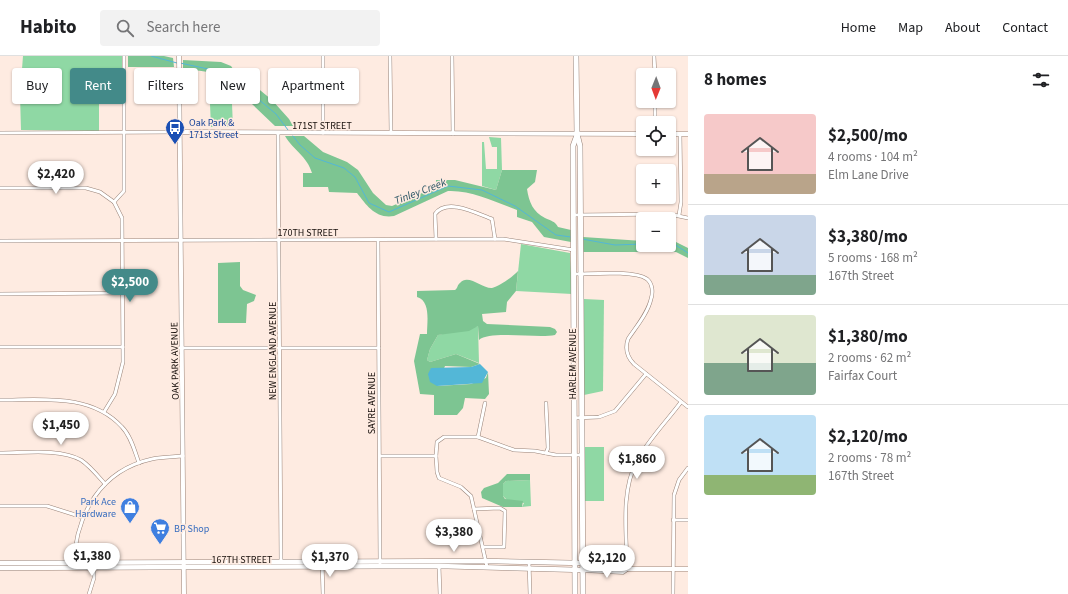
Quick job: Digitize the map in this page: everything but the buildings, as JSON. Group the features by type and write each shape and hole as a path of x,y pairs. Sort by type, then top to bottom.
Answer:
{"main road":[{"name":"HARLEM AVENUE","path":"576,56 577,134 580,146 582,594"},
{"name":"HARLEM AVENUE","path":"575,594 574,146 577,134"},
{"name":"167TH STREET","path":"0,563 322,561 582,570"},
{"name":"167TH STREET","path":"439,564 485,561 582,563"},
{"name":"167TH STREET","path":"0,568 322,568 380,564"}],"street":[{"path":"114,202 124,191 124,56"},
{"path":"323,56 323,133"},
{"path":"390,56 391,134"},
{"path":"452,56 453,134"},
{"path":"654,56 655,68"},
{"name":"OAK PARK AVENUE","path":"178,57 184,594"},
{"name":"171ST STREET","path":"0,134 179,132 636,134"},
{"name":"NEW ENGLAND AVENUE","path":"278,133 282,568"},
{"path":"676,134 688,134"},
{"path":"679,215 681,202 680,134"},
{"path":"0,188 86,188 100,192 114,202 122,218 123,362 118,386 104,412"},
{"path":"436,239 435,214 437,211 454,206 492,219 495,239"},
{"path":"574,215 679,215 688,218"},
{"name":"170TH STREET","path":"0,241 509,239 574,250"},
{"name":"SAYRE AVENUE","path":"378,240 380,564"},
{"path":"574,274 631,275 641,276 648,280 651,286 651,300 626,344 631,361 688,407"},
{"path":"648,280 652,277"},
{"path":"0,294 123,293"},
{"path":"0,347 123,347"},
{"path":"174,348 379,348"},
{"path":"574,418 599,417 615,411 646,374"},
{"path":"0,400 65,400 83,403 104,412 123,427 139,463"},
{"path":"627,570 627,502 631,476 643,451 681,402"},
{"path":"478,437 485,403"},
{"path":"546,403 548,448 546,453"},
{"path":"487,567 475,521 472,499 466,490 440,478 437,472 437,442 441,438 478,437 506,449 581,455"},
{"path":"0,453 52,453 70,455 86,464 106,484"},
{"path":"74,569 76,539 82,517 93,499 106,484 122,472 139,463 153,459 182,456"},
{"path":"380,456 436,456"},
{"path":"673,594 672,520 675,489 688,468"},
{"path":"0,506 47,506 82,517"},
{"path":"474,509 500,508 505,511 504,548 483,547"},
{"path":"672,520 688,520"},
{"path":"322,561 323,594"},
{"path":"529,562 530,594"},
{"name":"167TH STREET","path":"582,563 627,570 688,568"},
{"path":"439,564 440,594"},
{"path":"89,594 94,578 94,568"},
{"name":"167TH STREET","path":"582,570 624,572 627,570"}],"green space":[{"path":"23,56 122,56 122,68 70,68 70,104 99,104 99,131 21,130 20,104 62,104 62,68 22,68"},
{"path":"128,56 164,56 173,58 174,67 128,67"},
{"path":"183,60 221,62 232,68 206,68 206,72 198,70 198,68 183,68"},
{"path":"260,90 268,97 268,104 276,104 289,119 293,126 275,126 252,104 260,104"},
{"path":"210,104 232,104 233,127 211,127"},
{"path":"285,136 304,136 323,152 347,162 358,170 373,193 386,205 392,206 436,187 436,180 455,180 496,190 502,170 537,170 535,182 527,189 530,202 537,213 541,216 554,222 558,227 571,230 571,242 544,237 532,222 517,217 517,210 466,192 448,191 394,216 382,216 372,210 357,193 329,192 328,187 303,187 303,173 312,173 310,167"},
{"path":"489,137 501,138 502,170 496,190 482,186 482,142 484,142 486,169 497,169 497,147 492,147"},
{"path":"583,237 636,241 636,252 583,252"},
{"path":"676,242 688,248 688,258 676,252"},
{"path":"521,244 570,253 572,294 516,291"},
{"path":"240,262 240,286 243,290 256,295 254,301 247,304 246,323 218,323 218,263"},
{"path":"518,271 516,291 507,302 506,312 482,314 483,321 487,324 550,327 555,329 557,332 555,335 547,336 503,335 485,337 479,340 478,326 469,331 438,335 430,349 427,360 430,362 456,354 480,364 471,367 445,366 437,386 471,384 486,378 488,372 489,394 485,399 465,398 463,408 457,415 434,415 434,395 420,394 414,361 420,334 427,334 428,318 426,307 421,299 417,297 417,291 455,290 463,280 471,280 488,288 492,288 506,281"},
{"path":"584,299 604,300 603,391 584,395"},
{"path":"478,326 479,363 456,354 430,362 427,360 430,349 438,335"},
{"path":"583,447 604,447 604,501 584,501"},
{"path":"507,474 530,474 530,480 506,481 503,484 503,496 505,499 523,501 522,507 503,507 482,498 481,492 484,488 498,483"},
{"path":"530,480 531,506 522,507 524,503 508,501 503,496 503,484 506,481"}],"water":[{"path":"480,364 488,372 482,383 437,386 430,382 428,374 431,368 471,367"}],"waterway":[{"name":"Tinley Creek","path":"151,56 177,63"},
{"name":"Tinley Creek","path":"180,63 227,73 276,114 288,130"},
{"name":"Tinley Creek","path":"293,136 300,145 315,158 344,168 355,177 369,203 389,212 448,186 482,190 515,206 556,235 571,237"},
{"name":"Tinley Creek","path":"582,239 615,245 636,244"},
{"name":"Tinley Creek","path":"676,245 688,253"}],"place":[{"name":"Oak Park & 171st Street","path":"175,145"},
{"name":"Park Ace Hardware","path":"130,524"},
{"name":"BP Shop","path":"160,545"}]}
